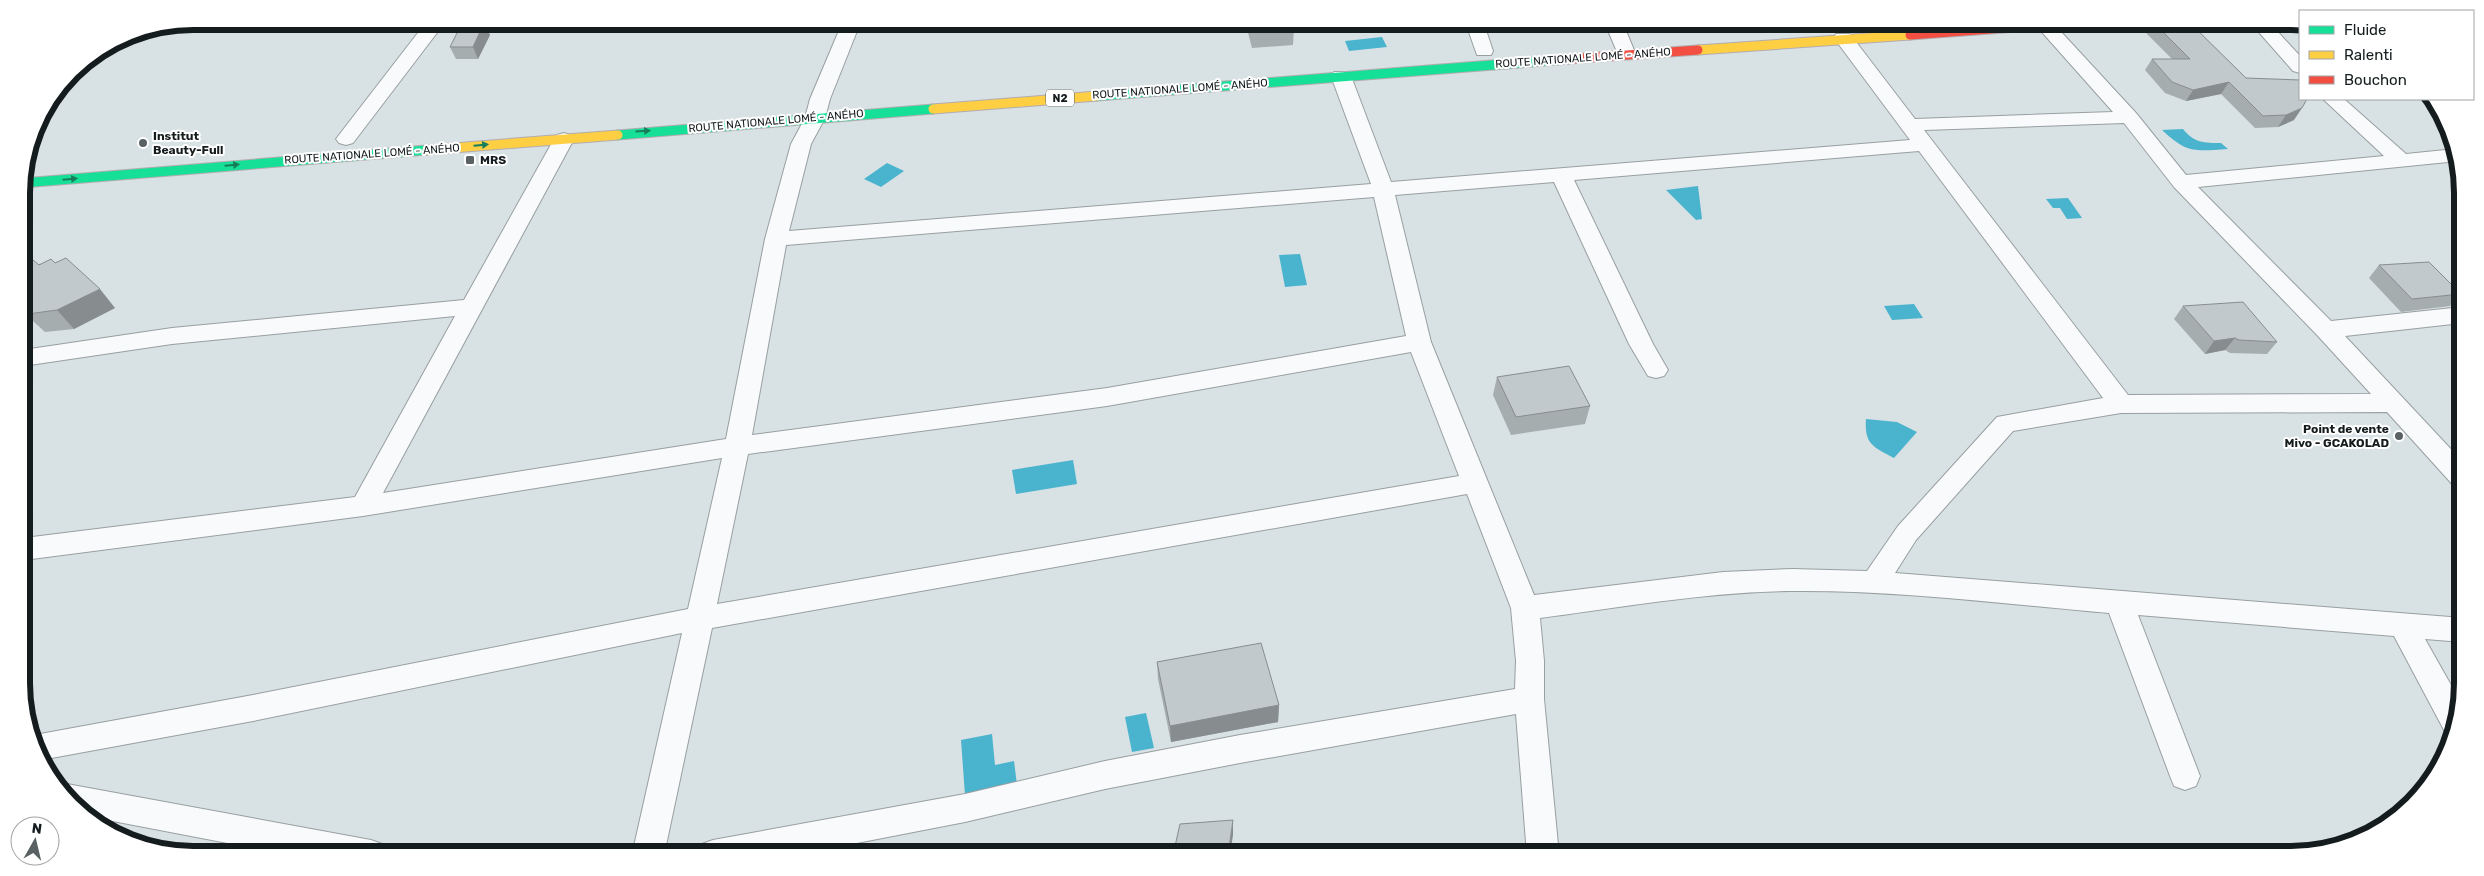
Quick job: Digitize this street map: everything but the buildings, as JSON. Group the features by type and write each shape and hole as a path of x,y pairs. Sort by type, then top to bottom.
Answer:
{"highway":[{"name":"ROUTE NATIONALE LOMÉ - ANÉHO","path":"30,182 564,139 819,103 1341,76 1622,44 1843,38 1950,30"},
{"name":"ROUTE NATIONALE LOMÉ - ANÉHO","path":"342,140 366,138"}],"street":[{"path":"342,140 429,30"},
{"path":"650,846 737,446 776,239 802,144 848,30"},
{"path":"1477,30 1484,50"},
{"path":"1617,30 1622,44"},
{"path":"2049,30 2130,117 2181,182 2326,330 2454,469"},
{"path":"2266,30 2299,66"},
{"path":"1843,38 2121,404"},
{"path":"1341,76 1383,189 1419,342 1474,483 1496,530 1525,608 1530,661 1529,699 1543,846"},
{"path":"2334,100 2401,160"},
{"path":"1910,125 2130,117"},
{"path":"363,506 564,139"},
{"path":"776,239 1924,145"},
{"path":"2181,182 2449,156"},
{"path":"1562,175 1641,344 1656,370"},
{"path":"30,357 172,336 472,307"},
{"path":"2326,330 2454,316"},
{"path":"30,549 363,506 737,446 1107,397 1419,342"},
{"path":"1874,582 1907,533 2006,423 2121,404 2392,403"},
{"path":"44,746 263,706 700,618 1474,483"},
{"path":"1525,608 1723,583 1792,580 1874,582 2454,629"},
{"path":"2119,603 2185,776"},
{"path":"2403,626 2451,714"},
{"path":"761,846 965,808 1105,775 1240,749 1529,699"},
{"path":"81,801 322,846"}],"water":[{"path":"1382,37 1387,47 1349,51 1345,41"},
{"path":"2183,129 2195,140 2221,143 2228,149 2199,150 2185,147 2162,130"},
{"path":"887,163 904,171 881,187 864,179"},
{"path":"1698,186 1702,219 1696,220 1666,190"},
{"path":"2068,198 2082,218 2067,219 2060,208 2053,208 2046,199"},
{"path":"1300,254 1307,285 1285,287 1279,255"},
{"path":"1914,304 1923,318 1892,320 1884,306"},
{"path":"1866,419 1897,422 1917,432 1894,458 1876,448 1869,440"},
{"path":"1073,460 1077,484 1016,494 1012,470"},
{"path":"1146,713 1154,748 1132,752 1125,717"},
{"path":"992,734 995,765 1014,761 1017,785 965,795 961,740"}],"traffic: fast":[{"path":"1097,96 1569,59"},
{"path":"618,135 933,109"},
{"path":"30,182 427,150"}],"traffic: slow":[{"path":"1698,50 1910,35"},
{"path":"933,109 1097,96"},
{"path":"427,150 618,135"}],"traffic: jam":[{"path":"1910,35 1978,30"},
{"path":"1569,59 1698,50"}],"place":[{"name":"Institut Beauty-Full","path":"143,143"},
{"name":"MRS","path":"470,160"},
{"name":"Point de vente Mivo - GCAKOLAD","path":"2399,436"}]}
